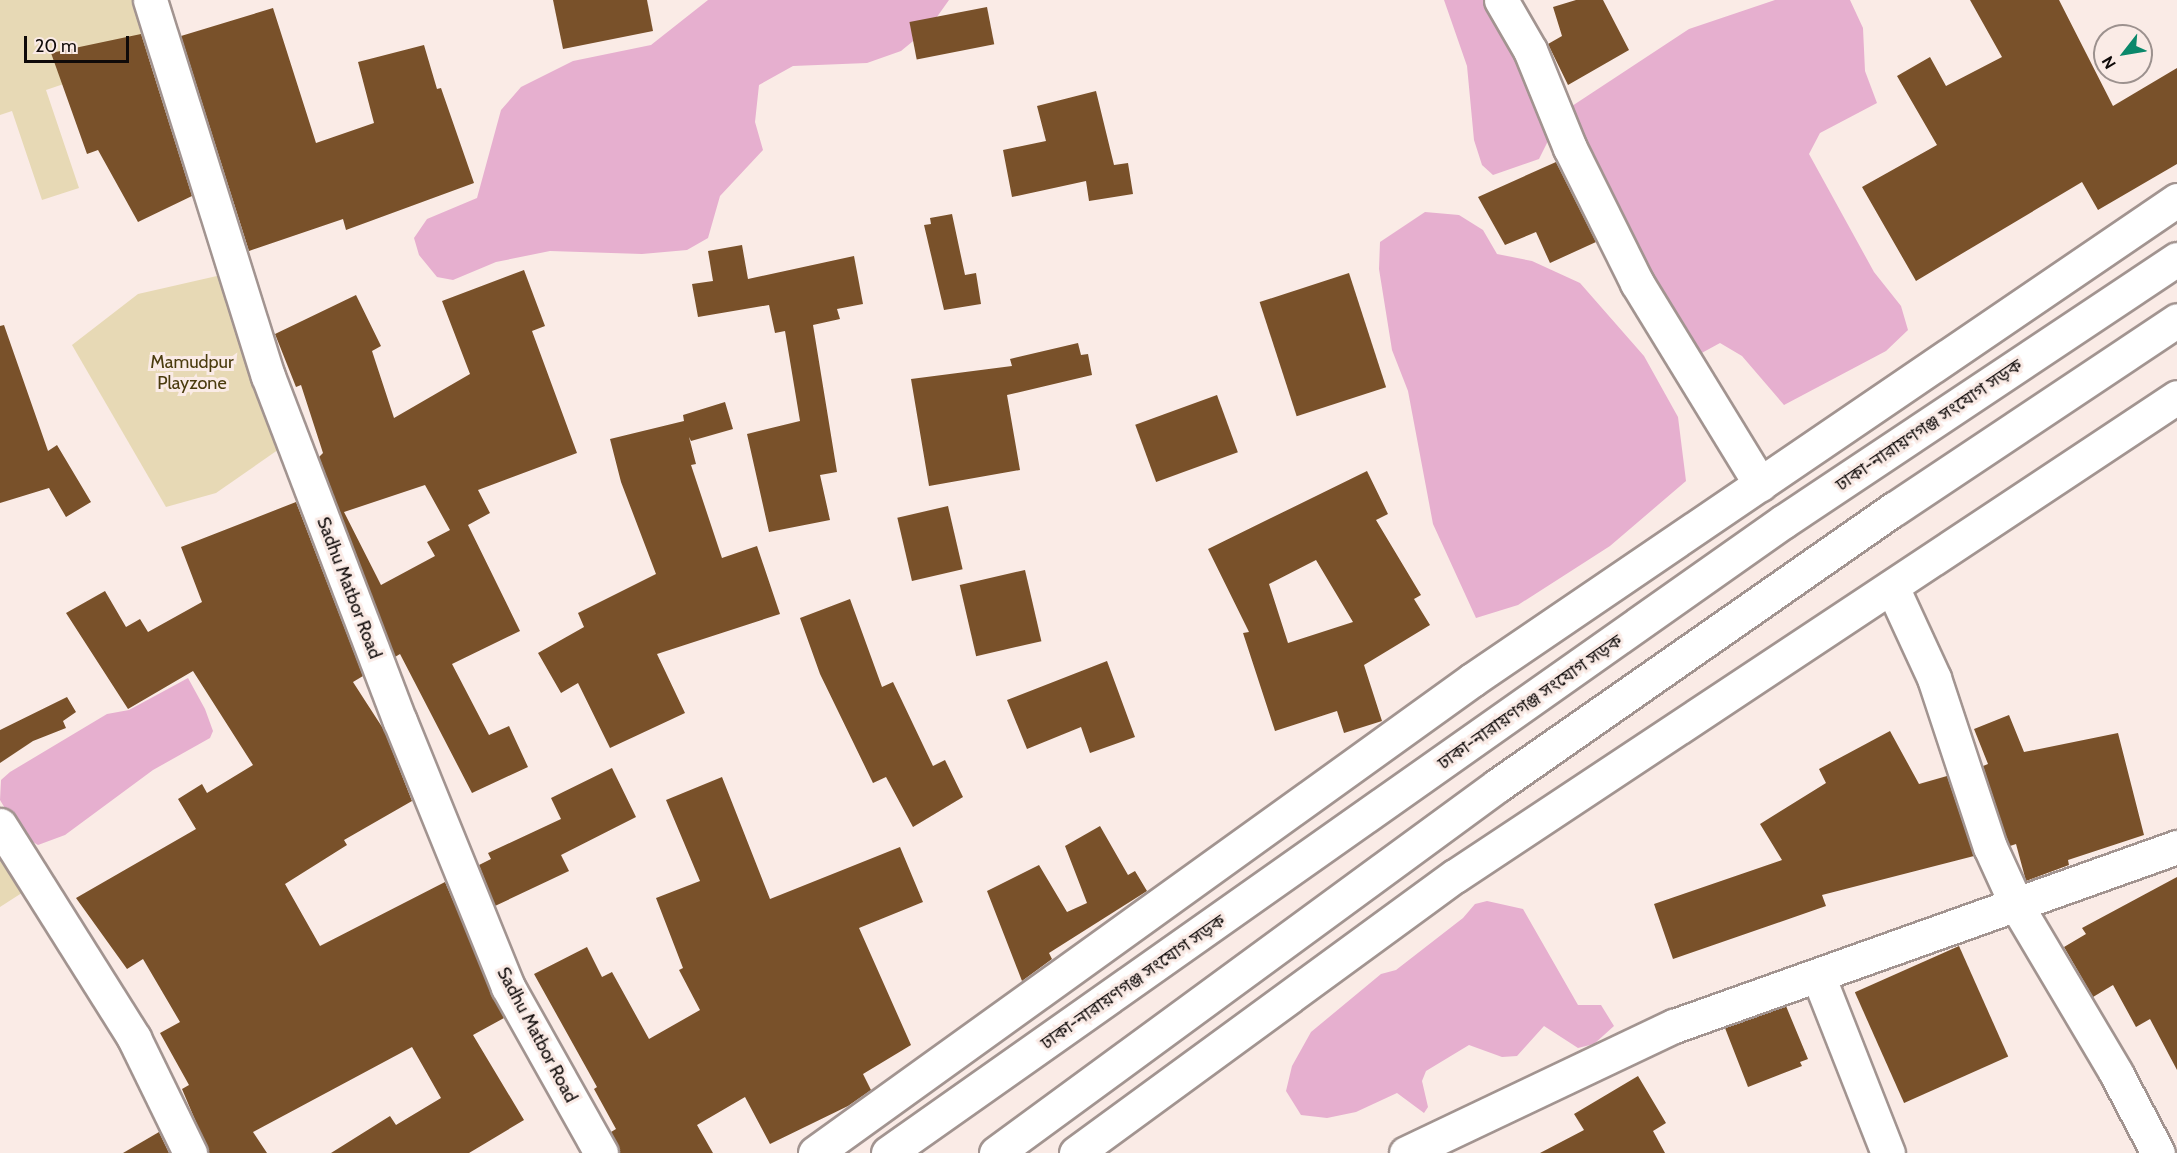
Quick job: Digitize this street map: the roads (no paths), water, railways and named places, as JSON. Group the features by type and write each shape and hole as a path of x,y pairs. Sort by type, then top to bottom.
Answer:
{"street":[{"name":"Sadhu Matbor Road","path":"150,0 268,376 395,710 508,987 601,1153"},
{"path":"1501,0 1530,50 1570,148 1636,283 1760,484"},
{"path":"815,1153 1472,680 2177,200"},
{"name":"ঢাকা-নারায়ণগঞ্জ সংযোগ সড়ক","path":"888,1153 1784,521 2177,259"},
{"path":"996,1153 1498,785 1894,509 2177,320"},
{"path":"1076,1153 1455,876 2177,397"},
{"path":"1892,586 1934,678 1990,847 2017,906 2116,1073 2158,1153"},
{"path":"0,825 134,1038 190,1153"},
{"path":"1406,1153 1674,1026 1819,978 2177,847"},
{"path":"1819,978 1888,1153"}],"park label":[{"name":"Mamudpur Playzone","path":"192,373"}]}
